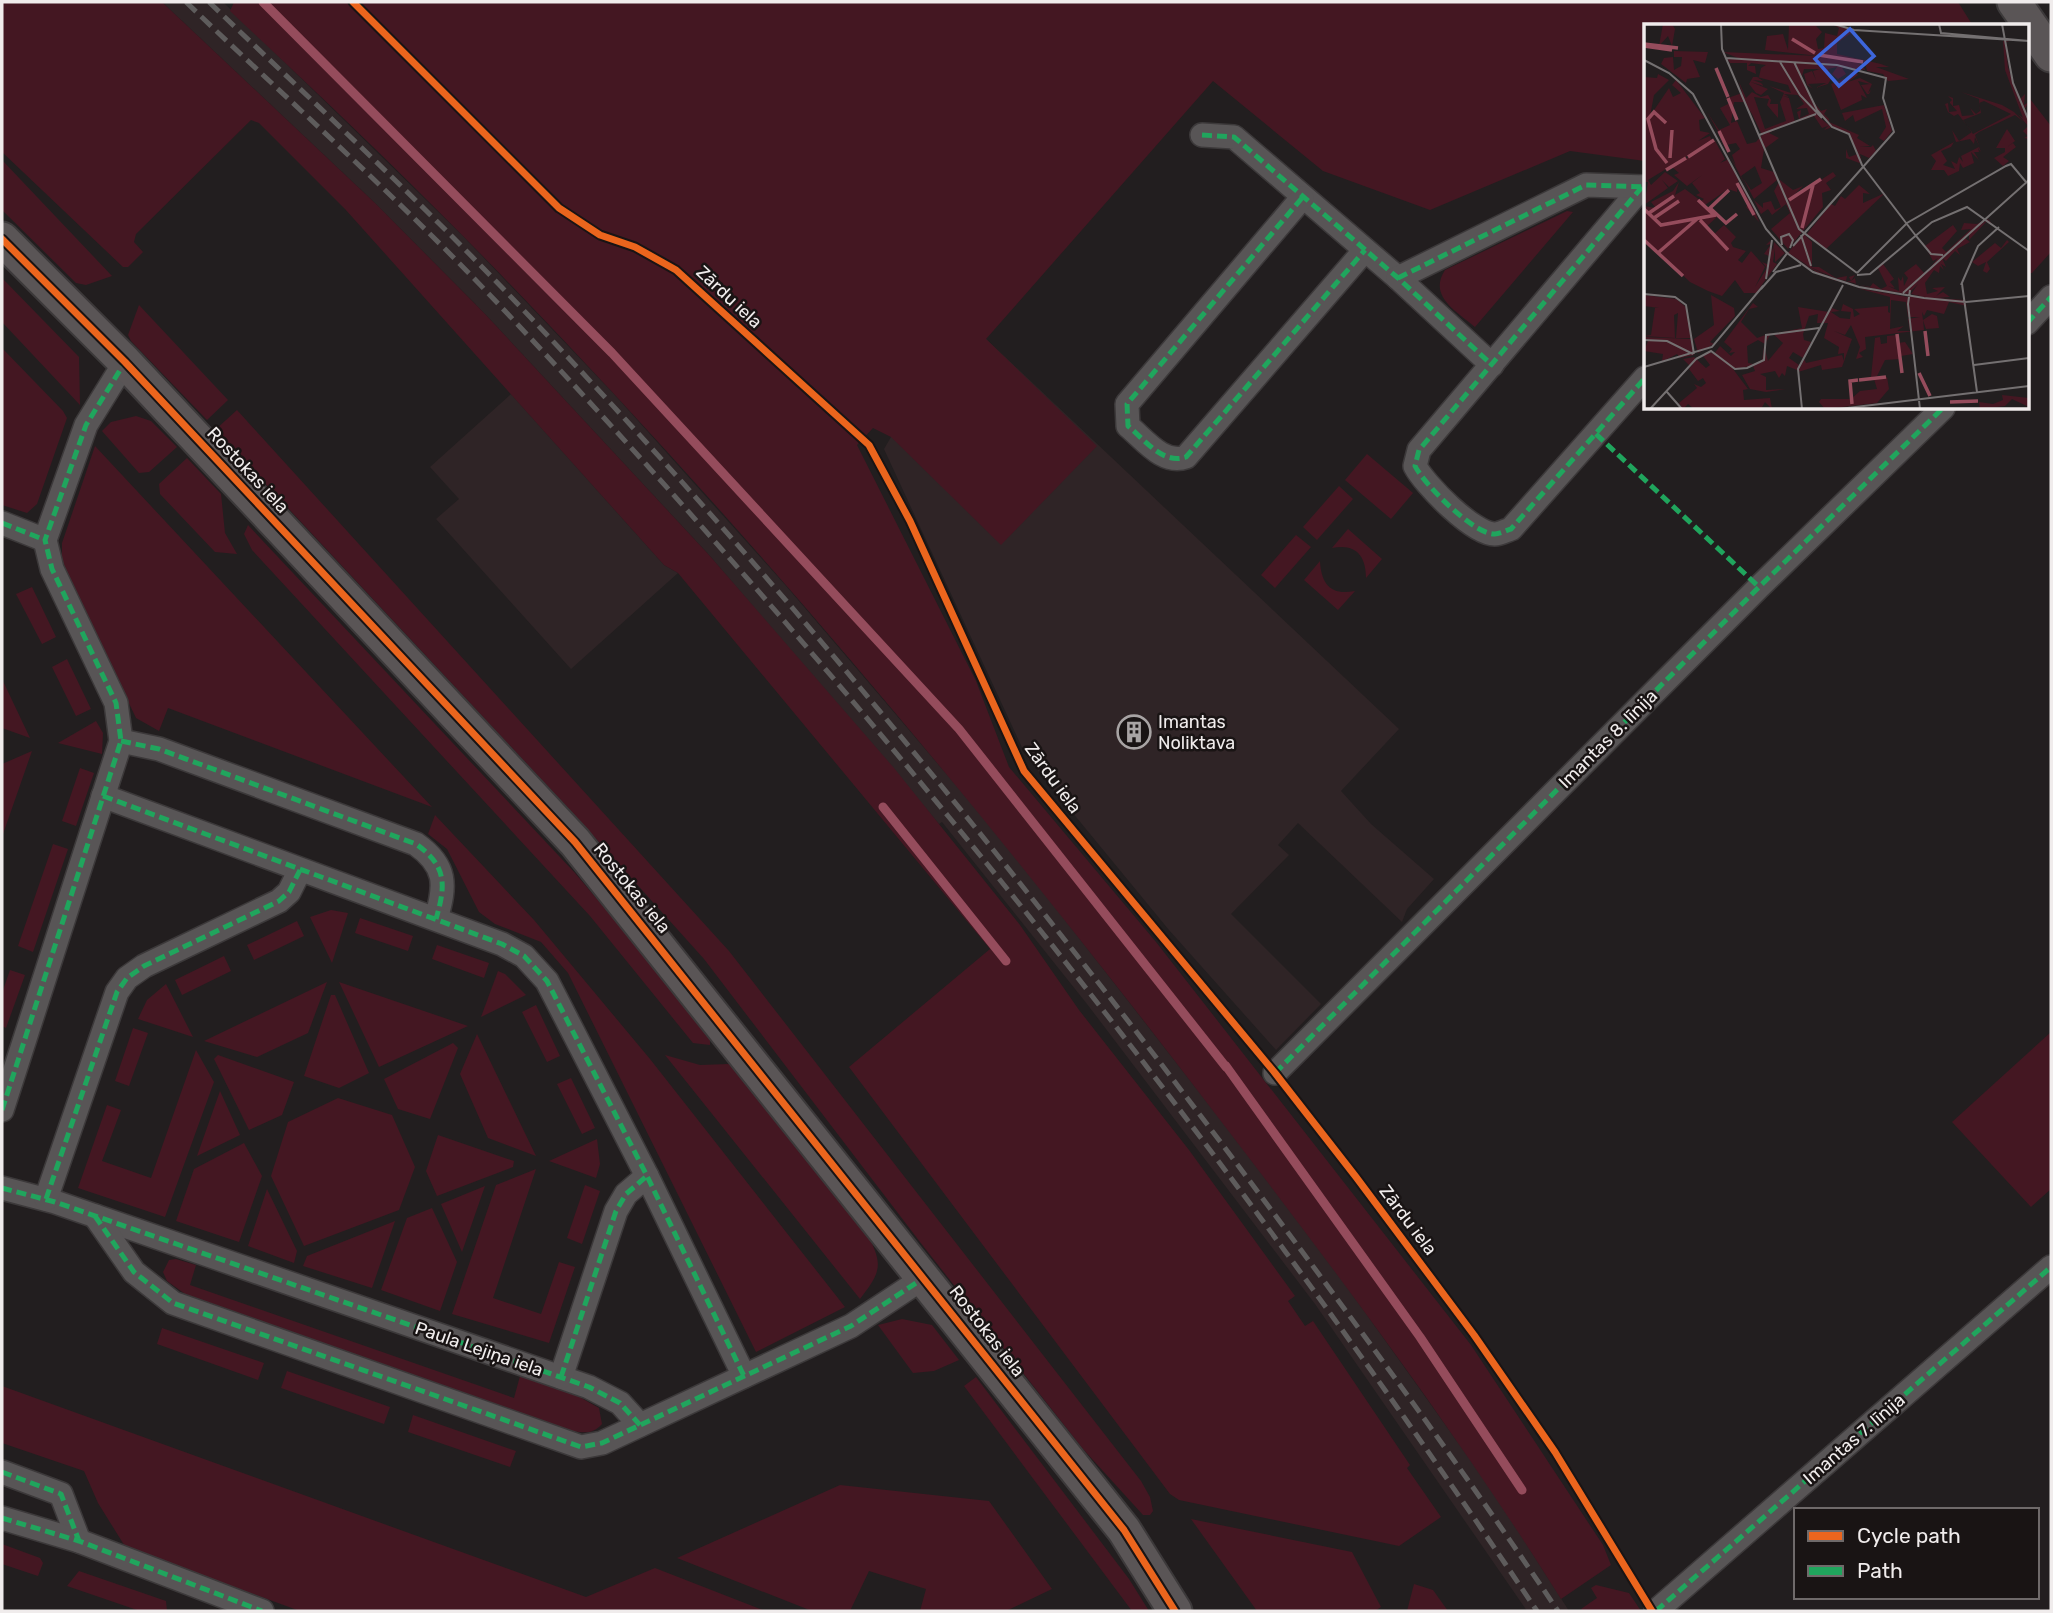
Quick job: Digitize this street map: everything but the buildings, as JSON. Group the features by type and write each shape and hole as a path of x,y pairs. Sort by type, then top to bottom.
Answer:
{"street":[{"path":"2014,2 2051,54"},
{"path":"1202,135 1234,138 1398,278 1492,365"},
{"path":"1398,278 1586,185 1643,187"},
{"path":"1643,187 1419,450 1415,466 1423,482 1479,529 1496,535 1511,528 1644,380"},
{"path":"1302,198 1127,404 1125,414 1128,426 1164,457 1176,461 1186,457 1365,250"},
{"name":"Rostokas iela","path":"2,239 125,362 575,842 925,1277 1124,1530 1175,1611"},
{"path":"2028,322 2051,297"},
{"path":"2,1110 121,741 116,703 52,569 45,540 86,425 125,362"},
{"name":"Imantas 8. līnija","path":"1275,1073 1759,587 1941,410"},
{"path":"2,523 45,540"},
{"path":"121,741 159,749 416,844 434,857 440,872 444,892 436,919"},
{"path":"103,796 502,944 538,968 647,1176 744,1377"},
{"path":"46,1199 117,992 127,978 144,967 279,901 289,892 300,870"},
{"path":"561,1377 616,1211 626,1194 647,1176"},
{"name":"Paula Lejiņa iela","path":"2,1188 46,1199 561,1377 620,1403 640,1425"},
{"path":"95,1216 134,1272 160,1295 186,1309 581,1447 595,1446 850,1326 925,1277"},
{"name":"Imantas 7. līnija","path":"1656,1611 2051,1267"},
{"path":"2,1472 61,1494 79,1541"},
{"path":"2,1518 79,1541 262,1611"}],"shaded area":[{"path":"2,2 162,2 376,204 486,315 709,555 894,768 1020,925 1079,1010 1189,1150 1295,1296 1288,1301 1305,1326 1313,1321 1410,1465 1407,1468 1441,1517 1399,1546 1179,1500 1170,1494 849,1067 990,949 678,573 664,565 345,209 259,123 251,120 136,234 134,242 143,252 128,267 123,267 2,152"},
{"path":"162,2 223,2 464,237 614,394 787,587 1002,839 1224,1124 1337,1273 1494,1493 1569,1611 1527,1611 1315,1304 1087,1004 942,822 939,824 709,555 486,315 376,204"},
{"path":"234,2 1958,2 1972,24 1644,24 1644,161 1570,151 1430,210 1323,171 1213,81 986,339 1097,446 1001,545 891,437 873,428 857,445 976,681 1009,767 1156,942 1471,1345 1603,1545 1611,1565 1561,1599 1474,1466 1335,1272 1105,972 930,754 748,542 560,336 406,179 230,11"},
{"path":"2028,96 2051,126 2051,252 2032,273 2028,273"},
{"path":"2,160 112,276 86,285 76,283 2,210"},
{"path":"1567,211 1573,212 1475,327 1446,302 1440,288 1445,270"},
{"path":"2,278 79,357 80,405 2,322"},
{"path":"139,305 228,400 207,420 131,341 128,335"},
{"path":"986,339 1399,729 1341,791 1371,824 1434,879 1407,909 1402,922 1298,823 1278,845 1289,855 1231,914 1321,1004 1276,1050 1169,930 1026,756 884,449 891,437"},
{"path":"2,348 67,418 37,504 27,513 2,505"},
{"path":"511,394 664,565 678,573 571,669 436,519 459,499 430,467"},
{"path":"237,410 729,951 1141,1481 1150,1497 1153,1511 1150,1515 1143,1515 1083,1449 920,1242 704,959 571,811 215,430"},
{"path":"136,416 151,421 177,447 149,472 139,473 102,431 111,422"},
{"path":"95,446 432,807 168,708 159,731 136,718 62,563 62,543"},
{"path":"1367,454 1413,493 1391,519 1345,480"},
{"path":"187,458 221,494 225,533 237,554 215,552 160,494 159,484"},
{"path":"1339,486 1353,499 1317,540 1303,527"},
{"path":"248,525 575,873 710,1033 710,1045 693,1043 590,916 252,550 244,534"},
{"path":"1348,529 1382,559 1366,578 1364,563 1358,553 1347,547 1332,548"},
{"path":"1296,535 1311,547 1275,588 1261,575"},
{"path":"1320,561 1325,582 1329,586 1340,592 1355,591 1338,610 1304,580"},
{"path":"32,587 56,637 42,644 16,594"},
{"path":"67,659 91,709 76,716 52,667"},
{"path":"2,679 30,738 2,728"},
{"path":"96,721 103,733 102,754 58,743"},
{"path":"32,751 2,837 2,764"},
{"path":"80,768 94,773 76,826 62,821"},
{"path":"435,815 534,920 650,1059 845,1307 756,1352 568,973 541,942 495,924 479,912 447,849 428,834"},
{"path":"53,844 68,849 33,952 18,946"},
{"path":"331,910 348,913 332,963 310,917"},
{"path":"360,918 413,936 408,951 355,933"},
{"path":"297,921 304,936 254,960 247,945"},
{"path":"437,945 489,963 484,978 432,959"},
{"path":"224,956 231,971 182,995 175,980"},
{"path":"10,970 25,975 6,1028 2,1026 2,993"},
{"path":"498,971 505,974 526,995 481,1017"},
{"path":"327,982 308,1033 257,1057 204,1041"},
{"path":"339,982 468,1026 379,1067"},
{"path":"166,984 193,1037 138,1019 147,1000"},
{"path":"331,995 335,995 369,1073 339,1088 304,1076"},
{"path":"536,1005 560,1056 547,1062 522,1012"},
{"path":"133,1028 148,1033 129,1086 115,1081"},
{"path":"2051,1032 2051,1189 2031,1207 1952,1122"},
{"path":"477,1034 536,1156 488,1138 460,1074"},
{"path":"453,1043 458,1048 430,1119 398,1109 384,1079"},
{"path":"196,1050 214,1082 165,1217 78,1188 107,1105 121,1110 102,1161 151,1178"},
{"path":"218,1055 294,1082 282,1115 249,1130 214,1059"},
{"path":"665,1055 700,1065 729,1064 865,1228 878,1265 874,1279 860,1299"},
{"path":"571,1078 595,1128 582,1134 557,1084"},
{"path":"220,1091 240,1135 197,1156"},
{"path":"338,1098 392,1115 415,1167 399,1210 304,1246 271,1176 288,1122"},
{"path":"438,1135 514,1161 513,1167 437,1196 426,1171"},
{"path":"597,1139 600,1164 596,1178 549,1161"},
{"path":"244,1143 262,1176 239,1242 176,1221 194,1169"},
{"path":"536,1169 493,1298 541,1314 559,1262 575,1267 549,1343 452,1314 496,1185"},
{"path":"585,1185 600,1191 582,1244 567,1238"},
{"path":"485,1186 462,1252 441,1204"},
{"path":"267,1189 297,1251 294,1263 248,1246"},
{"path":"432,1208 457,1262 440,1311 381,1290 407,1218"},
{"path":"395,1221 372,1288 303,1266 307,1256"},
{"path":"176,1259 196,1265 190,1285 514,1398 520,1376 576,1395 599,1408 602,1424 587,1432 569,1430 185,1294 167,1281 163,1272 169,1260"},
{"path":"902,1319 932,1325 959,1360 934,1371 913,1373 878,1325"},
{"path":"162,1328 264,1363 258,1380 157,1344"},
{"path":"287,1371 390,1407 384,1424 281,1388"},
{"path":"976,1377 1129,1579 1149,1611 1132,1611 964,1386"},
{"path":"2,1386 586,1597 655,1568 765,1611 300,1611 126,1548 98,1503 84,1471 2,1443"},
{"path":"413,1415 516,1451 510,1467 408,1432"},
{"path":"840,1485 989,1501 1052,1589 1006,1611 920,1611 926,1589 869,1571 850,1611 812,1611 677,1558"},
{"path":"1191,1519 1352,1552 1381,1607 1375,1611 1257,1611"},
{"path":"2,1544 40,1558 43,1563 38,1576 2,1564"},
{"path":"79,1571 166,1601 167,1611 140,1611 67,1586"},
{"path":"1414,1584 1433,1590 1448,1611 1407,1611"},
{"path":"1596,1585 1629,1593 1641,1611 1583,1611 1581,1609 1597,1598 1591,1588"}],"waterway":[{"path":"263,2 612,353 959,729 1226,1067"},
{"path":"883,807 1006,961"},
{"path":"1226,1066 1420,1337 1522,1490"}],"railway":[{"path":"186,2 388,193 505,311 646,464 783,620 917,779 1048,940 1175,1104 1420,1440 1537,1611"},
{"path":"209,2 399,184 511,297 701,504 884,716 1060,934 1231,1156 1438,1438 1558,1611"}],"marked path":[{"path":"1202,135 1234,137 1398,278 1492,365"},
{"path":"1398,278 1586,185 1644,187"},
{"path":"1642,187 1419,450 1415,466 1439,496 1475,526 1495,534 1511,529 1644,379"},
{"path":"1302,198 1127,404 1128,426 1148,444 1170,458 1186,457 1365,250"},
{"path":"2028,322 2051,297"},
{"path":"2,1110 121,741 116,703 52,569 45,540 86,425 125,362"},
{"path":"1275,1073 1759,587 1941,410"},
{"path":"1596,434 1759,587"},
{"path":"2,523 45,540"},
{"path":"121,741 159,749 416,844 439,868 442,886 436,919"},
{"path":"103,796 502,944 524,956 547,981 647,1176 744,1376"},
{"path":"46,1199 117,992 127,978 144,966 279,901 289,892 300,870"},
{"path":"561,1377 616,1211 626,1194 647,1176"},
{"path":"2,1188 55,1202 589,1387 620,1403 640,1425"},
{"path":"95,1216 134,1272 173,1303 581,1447 602,1443 851,1326 925,1277"},
{"path":"1656,1611 2051,1267"},
{"path":"2,1472 61,1494 79,1541"},
{"path":"2,1518 79,1541 262,1611"}],"cycle path":[{"name":"Zārdu iela","path":"353,2 559,208 600,235 635,247 676,270 869,445 910,521 1024,771 1275,1073 1356,1177 1474,1335 1555,1452 1652,1611"},
{"path":"2,239 125,362 575,842 1124,1530 1175,1611"}],"place":[{"name":"Imantas Noliktava","path":"1134,732"}]}
